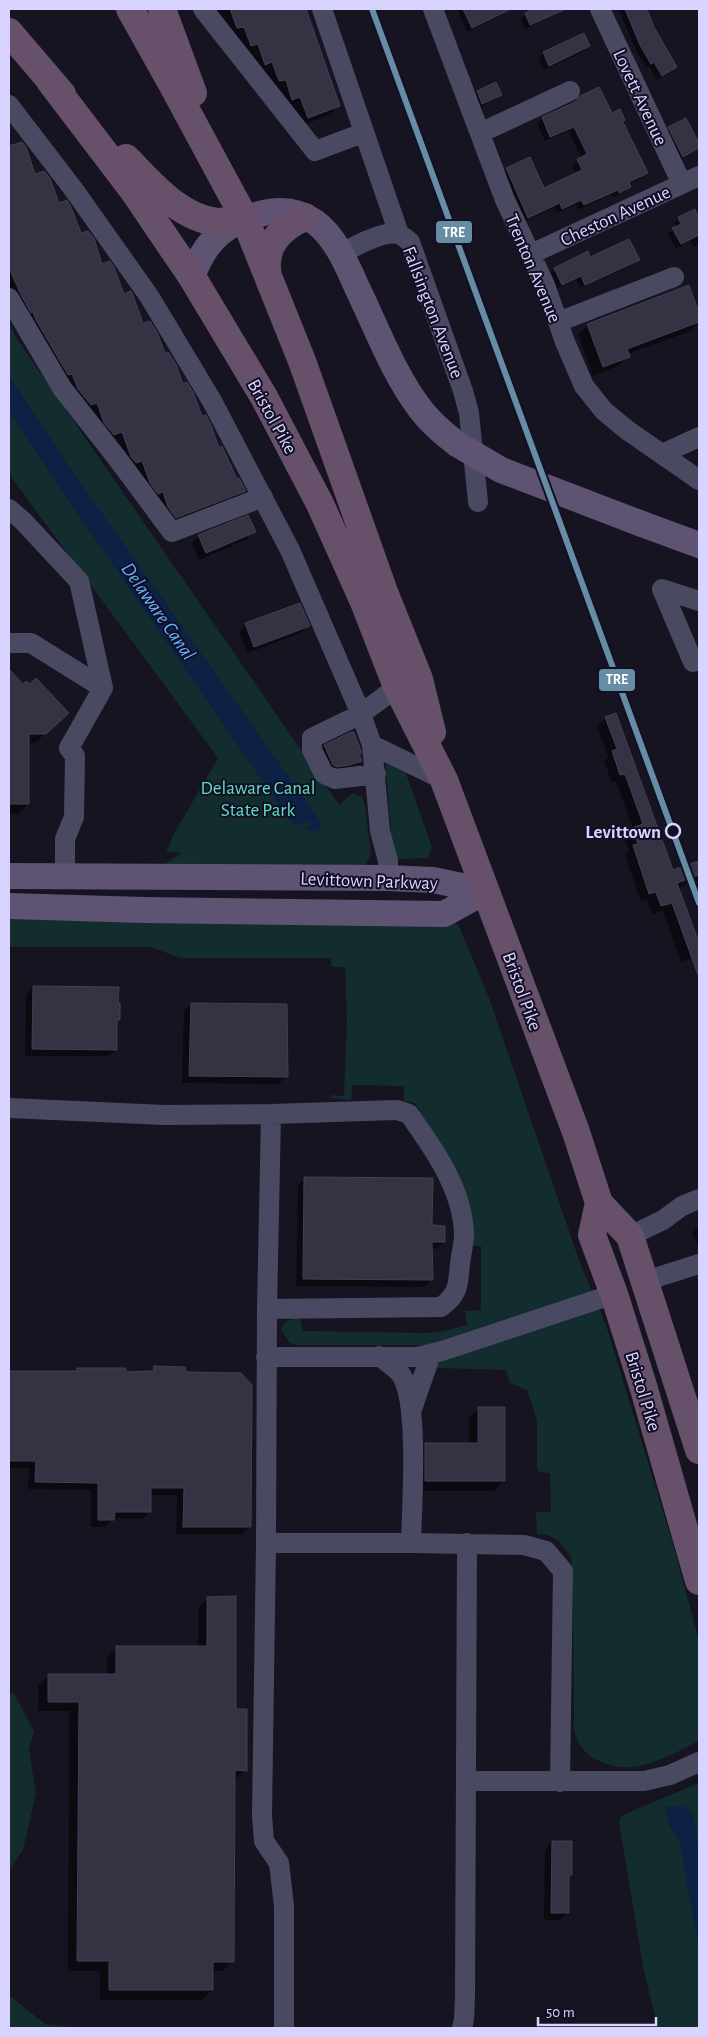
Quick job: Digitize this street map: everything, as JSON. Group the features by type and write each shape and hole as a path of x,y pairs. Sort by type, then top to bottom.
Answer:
{"highway":[{"path":"130,9 225,182"},
{"path":"162,9 225,182"},
{"path":"9,32 50,81 146,178 175,204 207,220 219,222 244,219"},
{"name":"Bristol Pike","path":"50,81 133,190 192,278 264,397 320,504 364,602 397,687 444,780 576,1132 599,1203 630,1236 699,1450"},
{"name":"Bristol Pike","path":"225,182 244,219 302,361 384,592 419,679 444,780"},
{"path":"269,280 266,265 274,241 281,231 290,224 305,217"},
{"name":"Bristol Pike","path":"599,1203 592,1234 614,1294 644,1389 699,1581"}],"main road":[{"path":"192,278 203,251 210,242 244,219 269,211 282,211 305,217 324,231 341,254 402,380 421,410 457,444 501,470 699,545"},
{"name":"Levittown Parkway","path":"9,876 388,878 433,880 486,891"},
{"name":"Levittown Parkway","path":"9,906 144,910 444,914 486,891"}],"street":[{"path":"203,9 315,151 363,133"},
{"path":"322,9 399,234"},
{"name":"Trenton Avenue","path":"433,9 505,200 545,285 584,386 595,401 627,430 699,480"},
{"name":"Lovett Avenue","path":"600,9 691,180"},
{"path":"480,133 570,91"},
{"path":"9,104 74,190 149,296 212,402 263,497 303,579 361,714 372,745 380,831 388,861 388,878"},
{"name":"Cheston Avenue","path":"530,254 691,180"},
{"name":"Fallsington Avenue","path":"341,254 352,247 386,235 399,234 410,242 463,391 469,413 478,502"},
{"path":"558,322 674,278"},
{"path":"9,298 62,388 172,532 263,497"},
{"path":"662,454 699,437"},
{"path":"9,509 23,521 79,581 103,688 69,748 75,756 74,818 65,839 65,876"},
{"path":"699,600 662,589 693,662 699,659"},
{"path":"9,643 31,643 103,688"},
{"path":"376,774 335,780 324,774 312,750 312,738 361,714 397,687"},
{"path":"372,745 444,780"},
{"path":"361,878 373,861 380,831"},
{"path":"9,1108 137,1114 271,1114 397,1110 409,1114 435,1150 454,1190 461,1213 464,1234 457,1288 452,1299 441,1307 267,1309"},
{"path":"271,1114 266,1357 266,1543 262,1815 264,1841 279,1863 284,1906 284,2028"},
{"path":"630,1236 663,1220 682,1206 699,1199"},
{"path":"645,1281 699,1264"},
{"path":"266,1357 417,1357 614,1294"},
{"path":"411,1412 431,1354"},
{"path":"378,1356 401,1375 406,1386 411,1412 411,1543"},
{"path":"266,1543 524,1545 546,1551 563,1571 560,1782"},
{"path":"462,2028 465,1997 467,1544"},
{"path":"466,1781 644,1781 670,1775 699,1762"}],"green space":[{"name":"Delaware Canal State Park","path":"9,320 15,336 339,805 353,793 362,797 365,806 371,854 365,866 159,868 181,853 166,852 175,832 218,758 9,474"},
{"path":"385,759 404,768 432,847 428,858 398,859 393,857"},
{"path":"9,914 328,923 455,923 459,926 489,998 579,1260 606,1325 673,1544 699,1641 699,1740 697,1742 649,1764 624,1767 611,1766 599,1761 585,1752 577,1739 574,1729 571,1557 560,1542 549,1535 537,1534 536,1512 551,1512 550,1473 540,1472 537,1469 537,1420 527,1390 510,1383 506,1370 437,1368 428,1345 296,1345 290,1343 281,1330 288,1321 300,1318 303,1331 427,1333 467,1325 465,1311 481,1310 481,1246 470,1246 451,1162 415,1103 404,1101 404,1086 352,1085 351,1100 330,1098 332,1095 344,1096 347,1020 345,967 333,967 331,965 331,958 180,958 151,947 9,947"},
{"path":"9,1693 14,1693 34,1731 29,1750 36,1793 23,1850 9,1871"},
{"path":"699,1783 699,2028 658,2028 643,1967 619,1822 621,1817 627,1813"},
{"path":"9,1995 45,2024 80,2028 9,2028"}],"water":[{"name":"Delaware Canal","path":"9,376 67,464 321,822 321,827 316,831 309,831 306,827 310,825 308,821 299,825 293,825 55,481 9,410"},
{"path":"672,1805 684,1806 692,1812 698,1845 700,1880 699,1948 680,1844 668,1823 669,1816 666,1814 665,1807"}],"building":[{"path":"230,9 306,9 340,106 308,118 300,97 292,100 286,80 279,81 272,62 265,65 258,44 251,46 244,27 237,28"},
{"path":"463,9 511,9 472,28"},
{"path":"533,9 566,9 530,25 525,13"},
{"path":"625,9 647,9 654,27 677,67 662,76 654,62 651,64 640,45"},
{"path":"584,33 590,46 549,66 543,52"},
{"path":"496,82 502,95 482,104 477,91"},
{"path":"599,87 612,113 620,109 625,120 623,122 648,173 629,182 631,187 619,193 618,190 584,205 581,200 562,209 560,203 528,218 506,168 530,157 544,188 582,170 577,159 587,154 574,127 550,137 542,117 575,102 580,96"},
{"path":"686,118 699,143 699,148 683,157 668,127"},
{"path":"22,142 26,147 35,174 44,171 50,178 59,203 67,200 81,233 88,231 94,238 102,264 110,261 124,294 131,291 143,323 150,321 157,332 165,353 168,352 176,364 183,384 187,382 193,392 202,416 206,415 211,425 219,448 222,446 237,479 239,478 246,491 176,518 168,507 163,492 158,494 150,483 142,461 136,463 131,457 122,432 114,435 104,423 97,403 91,405 78,389 72,374 68,375 33,312 31,313 21,295 9,268 9,146"},
{"path":"695,209 699,219 699,235 681,244 672,228 681,224 678,217"},
{"path":"629,239 640,260 585,285 581,276 562,285 554,268 588,251 590,257"},
{"path":"689,285 699,313 699,322 627,349 630,357 603,367 587,324"},
{"path":"248,515 256,532 206,553 198,535"},
{"path":"300,603 310,626 254,647 245,623"},
{"path":"9,669 23,684 26,681 30,684 36,678 69,713 46,734 29,734 29,804 9,804"},
{"path":"616,713 673,870 699,861 699,875 677,883 699,943 699,975 672,903 661,906 656,892 649,894 633,845 638,844 632,828 643,824 625,774 620,775 612,751 617,749 605,717"},
{"path":"354,732 361,751 361,754 359,754 362,761 337,767 333,765 324,745"},
{"path":"33,986 119,987 120,1020 117,1020 117,1050 32,1049"},
{"path":"191,1003 287,1004 288,1077 189,1076"},
{"path":"304,1177 433,1178 432,1225 445,1226 445,1242 432,1242 433,1280 303,1279"},
{"path":"154,1366 185,1367 186,1372 241,1373 252,1385 251,1527 183,1527 184,1488 151,1488 151,1512 115,1512 114,1520 98,1520 98,1483 35,1482 36,1461 9,1461 9,1371 77,1371 77,1368 126,1368 126,1372 153,1371"},
{"path":"478,1407 505,1407 505,1481 425,1481 425,1443 478,1443"},
{"path":"236,1596 236,1709 247,1709 247,1771 235,1770 234,1962 213,1962 213,1990 109,1990 109,1961 77,1961 79,1702 48,1702 48,1674 116,1674 116,1646 207,1646 207,1597"},
{"path":"552,1841 572,1841 572,1875 569,1875 569,1913 551,1913"}],"transit line":[{"name":"TRE","path":"372,9 699,903"}],"place":[{"name":"Levittown","path":"673,831"}]}
